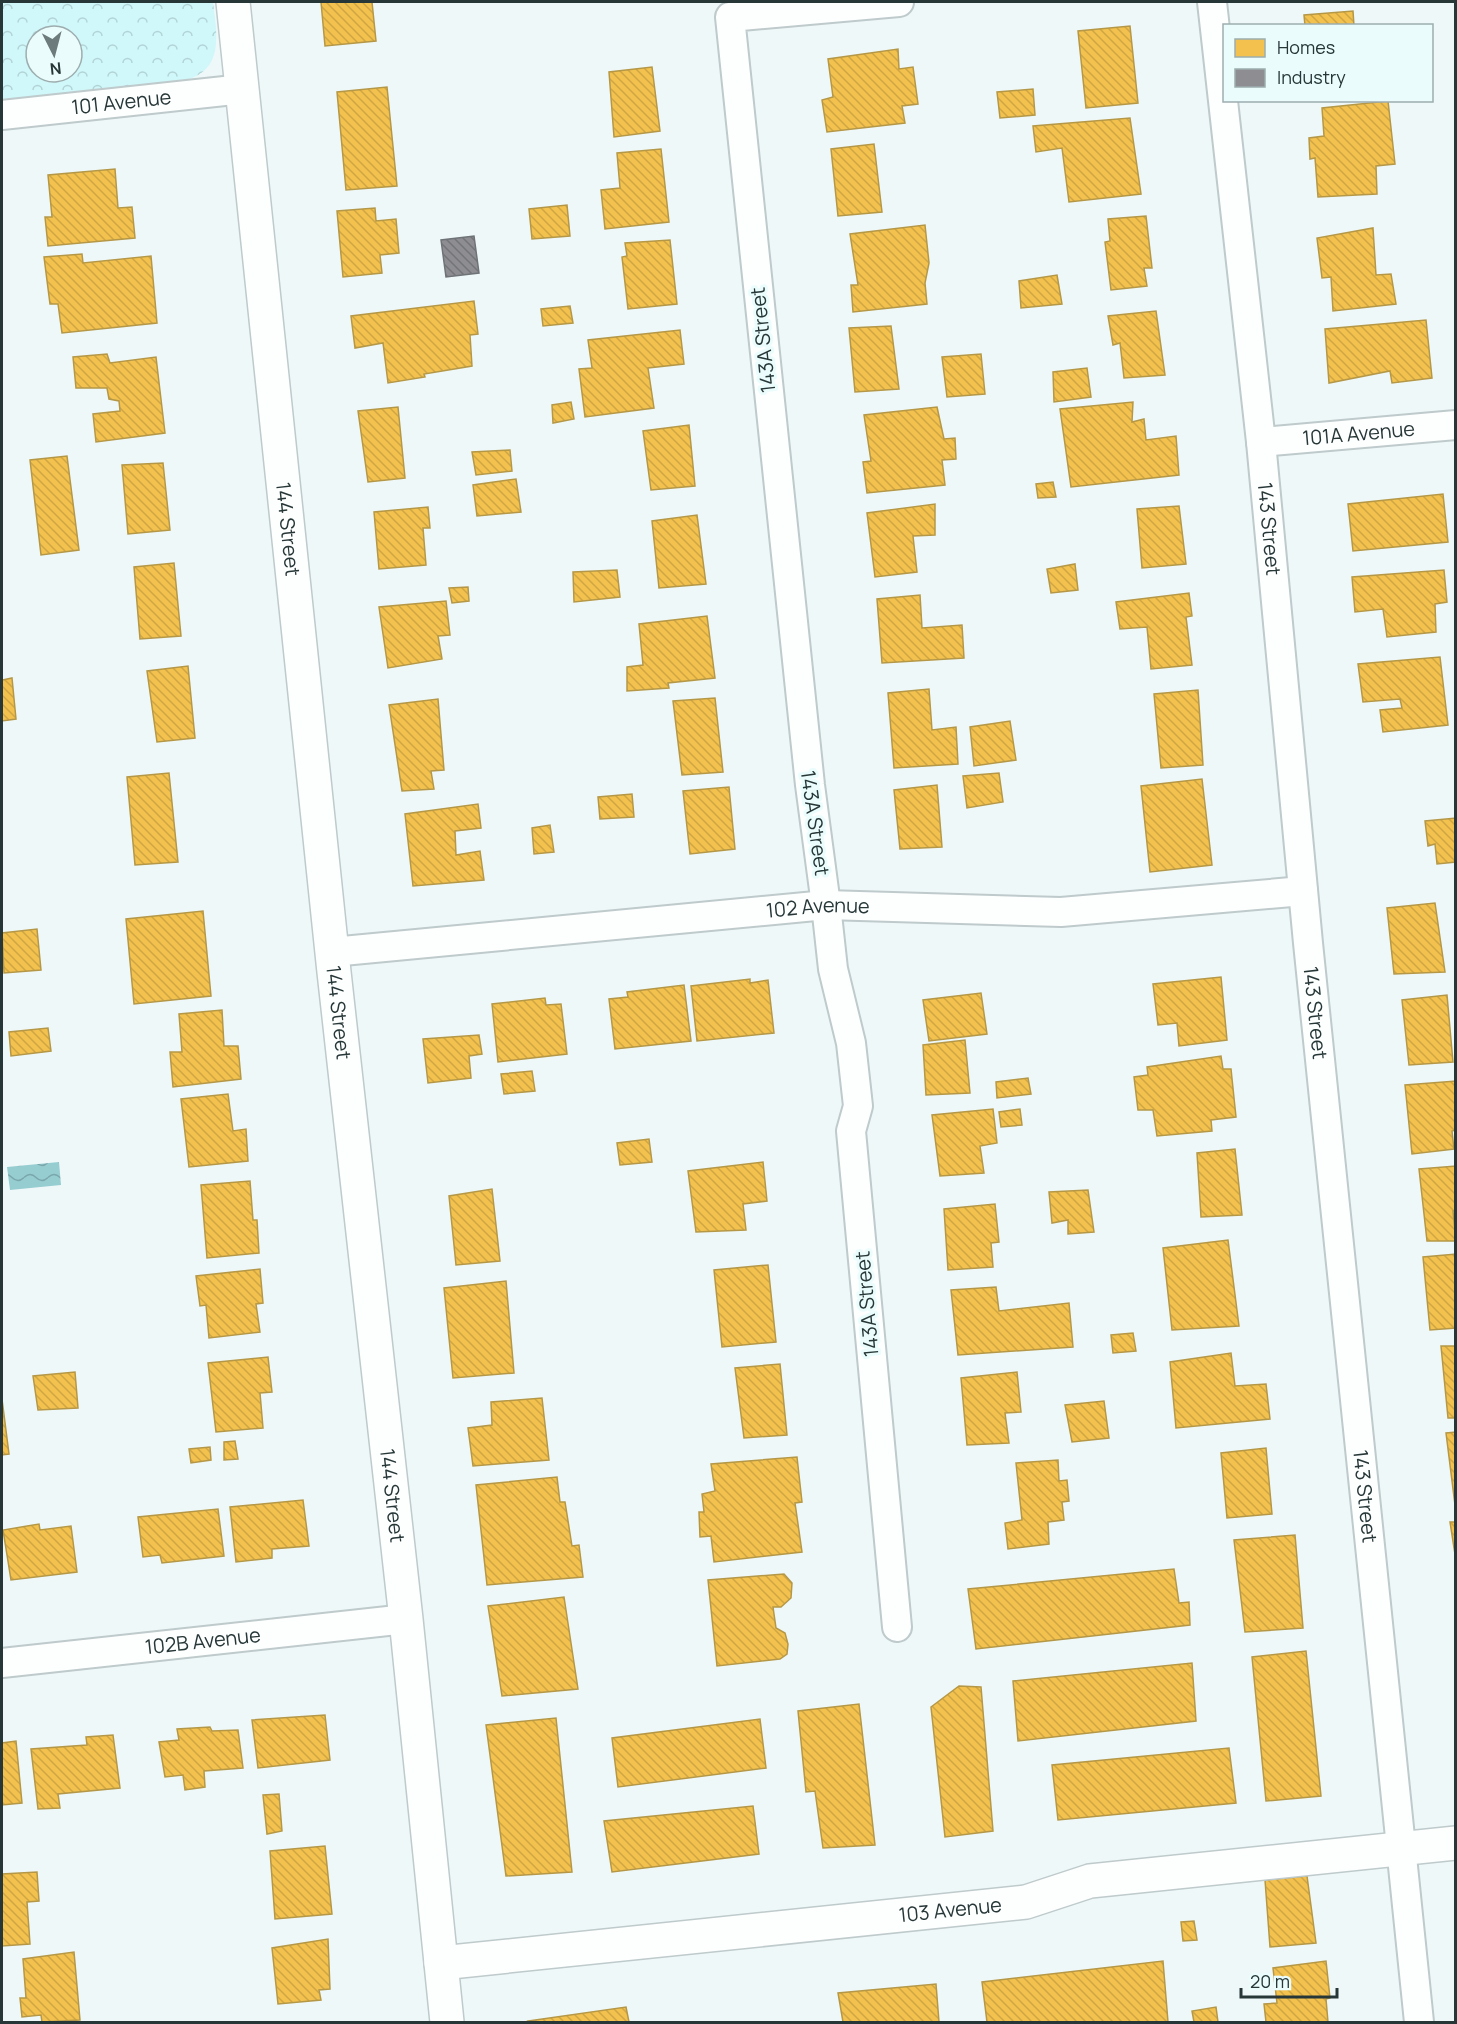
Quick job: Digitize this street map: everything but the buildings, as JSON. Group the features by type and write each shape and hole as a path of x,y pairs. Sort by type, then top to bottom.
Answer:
{"main road":[{"name":"144 Street","path":"233,2 447,2022"},
{"name":"103 Avenue","path":"441,1963 1026,1902 1089,1881 1455,1843"}],"street":[{"name":"143A Street","path":"897,1627 851,1131 858,1106 851,1043 833,969 810,785 730,17 899,2"},
{"name":"143 Street","path":"1212,2 1223,101"},
{"name":"101 Avenue","path":"2,115 243,89"},
{"name":"143 Street","path":"1223,102 1261,442 1303,891 1419,2022"},
{"name":"101A Avenue","path":"1261,442 1455,425"},
{"name":"102 Avenue","path":"332,952 826,905 1061,912 1303,891"},
{"name":"102B Avenue","path":"2,1663 406,1619"}],"green space":[{"path":"2,2 213,2 216,39 212,60 197,76 183,81 2,100"}],"water":[{"path":"59,1162 61,1185 10,1190 7,1167"}]}
